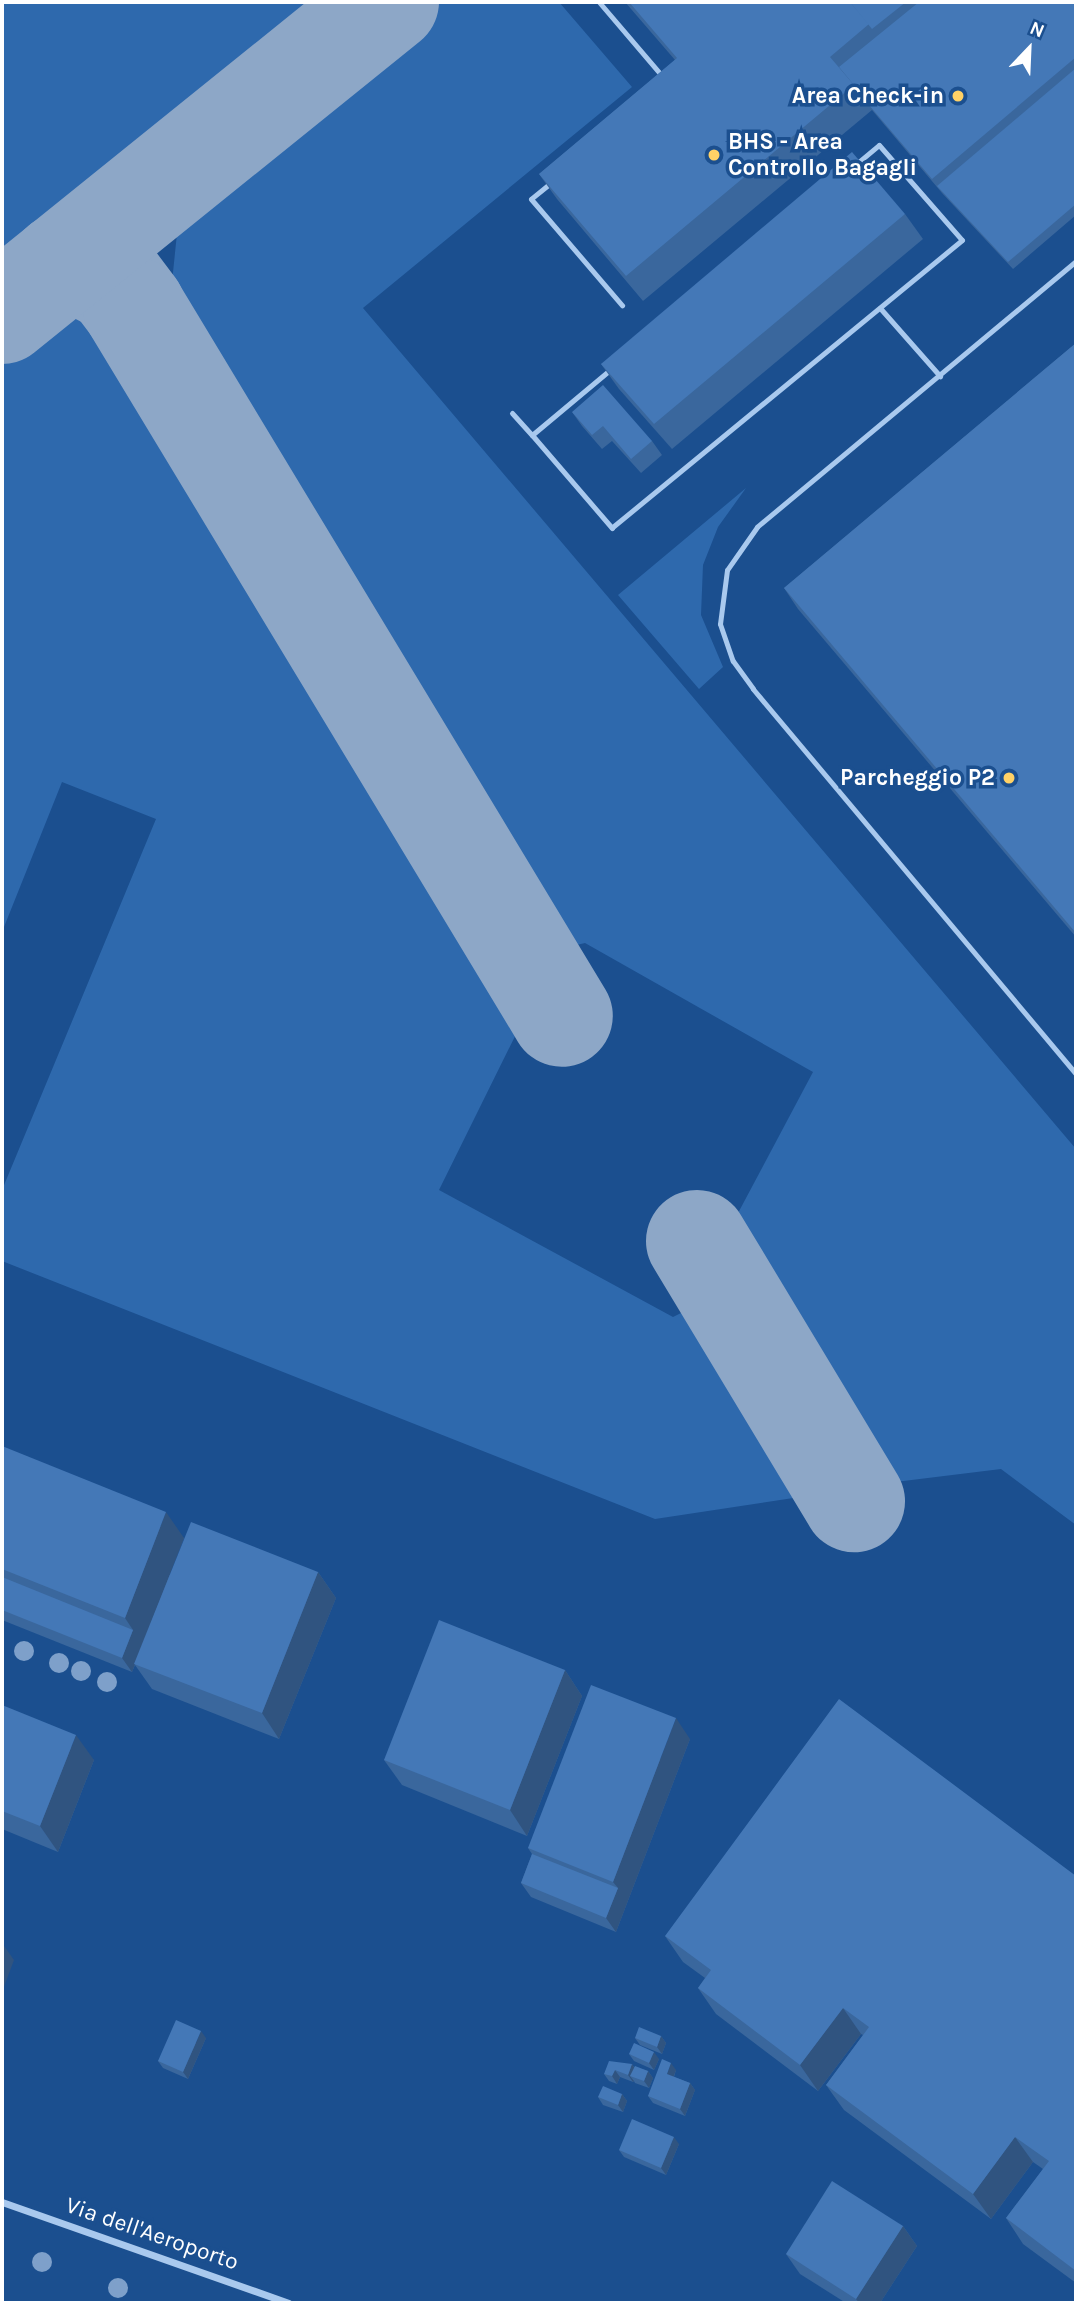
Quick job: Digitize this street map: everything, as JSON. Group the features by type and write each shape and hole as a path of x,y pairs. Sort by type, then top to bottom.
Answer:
{"street":[{"name":"Via dell'Aeroporto","path":"2,2202 289,2303"}],"lane":[{"path":"599,2 671,86"},
{"path":"512,413 612,528 962,240 879,145 532,435"},
{"path":"563,173 531,199 622,305"},
{"path":"1076,261 742,544 727,570 720,624 733,661 753,689 957,926 1076,1073"},
{"path":"880,308 940,376"}],"shaded area":[{"path":"2,2 340,2 2,270"},
{"path":"434,2 559,2 632,87 363,308 1076,1149 1076,1525 1001,1469 879,1484 729,1230 813,1072 585,943 560,949 171,292 180,204"},
{"path":"47,309 105,326 524,1018 439,1190 673,1317 695,1306 813,1495 655,1519 2,1261 2,1190 156,819 62,782 2,932 2,346"},
{"path":"746,488 718,527 703,565 701,615 723,667 699,689 618,595"}],"building":[{"name":"BHS - Area Controllo Bagagli","path":"629,2 850,2 869,24 830,57 854,85 626,276 539,174 677,58"},
{"path":"850,2 906,2 872,29"},
{"name":"Area Check-in","path":"919,2 1076,2 1076,57 932,179 839,67"},
{"path":"1076,68 1076,204 1008,262 937,186"},
{"path":"852,152 905,214 654,424 601,364"},
{"name":"Parcheggio P2","path":"1076,343 1076,933 784,588"},
{"path":"603,385 652,441 631,459 603,426 592,435 572,412"},
{"path":"2,1446 166,1512 125,1618 2,1569"},
{"path":"191,1522 318,1572 262,1713 134,1664"},
{"path":"2,1577 133,1630 122,1658 2,1610"},
{"path":"439,1620 565,1670 510,1810 384,1760"},
{"path":"591,1685 676,1718 613,1882 528,1848"},
{"path":"839,1699 1076,1876 1076,2271 1006,2218 1049,2161 1015,2137 973,2194 826,2085 869,2027 843,2008 800,2065 698,1988 711,1970 665,1936"},
{"path":"2,1705 76,1735 40,1826 2,1811"},
{"path":"532,1854 618,1888 606,1918 521,1883"},
{"path":"176,2020 201,2031 183,2072 158,2061"},
{"path":"639,2027 661,2036 657,2047 635,2038"},
{"path":"634,2043 654,2052 649,2063 629,2054"},
{"path":"662,2059 671,2063 667,2074 690,2083 680,2109 648,2096"},
{"path":"609,2061 632,2064 628,2075 615,2070 612,2076 604,2074"},
{"path":"635,2066 648,2071 644,2081 630,2076"},
{"path":"603,2086 622,2094 618,2105 598,2097"},
{"path":"632,2119 674,2137 661,2168 619,2150"},
{"path":"832,2181 903,2226 856,2299 786,2254"}],"taxiway":[{"path":"2,313 388,2"},
{"path":"61,265 86,267 114,281 134,308 562,1016"},
{"path":"697,1241 854,1501"}],"place":[{"name":"Area Check-in","path":"958,96"},
{"name":"BHS - Area Controllo Bagagli","path":"714,155"},
{"name":"Parcheggio P2","path":"1009,778"}]}
